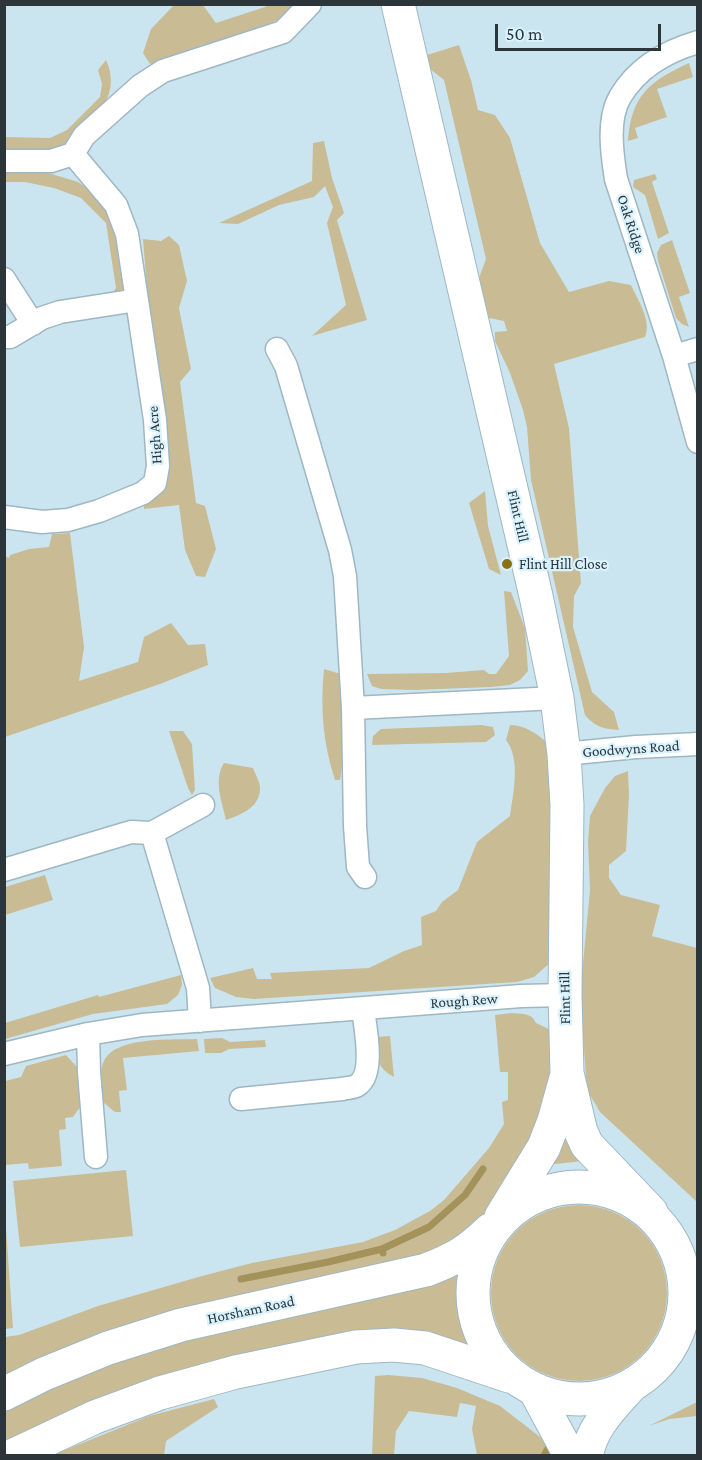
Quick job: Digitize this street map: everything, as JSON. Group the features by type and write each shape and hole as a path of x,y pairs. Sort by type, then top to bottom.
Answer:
{"main road":[{"name":"Flint Hill","path":"398,4 499,435 557,698 567,805 565,995 567,1073 581,1132 587,1145 651,1212"},
{"name":"Flint Hill","path":"497,1222 544,1147 554,1121 567,1073"},
{"path":"523,1385 490,1350 477,1323 473,1289 478,1263 497,1222 530,1196 555,1188 589,1186 617,1193 651,1212 673,1239 698,1260"},
{"name":"Horsham Road","path":"4,1394 44,1374 108,1348 181,1325 426,1270 470,1250 497,1222"},
{"path":"638,1380 665,1355 677,1334 686,1305 684,1271 673,1239"},
{"path":"12,1455 94,1417 160,1394 236,1372 356,1347 394,1345 425,1348 523,1385 583,1401 608,1396 698,1347"}],"street":[{"path":"4,160 51,161 73,154 84,136 140,86 163,71 283,32 310,4"},
{"name":"Oak Ridge","path":"698,42 663,55 642,70 620,97 612,134 616,179 674,356 698,442"},
{"name":"High Acre","path":"4,517 42,522 68,520 99,511 144,492 155,483 158,466 155,420 127,234 116,204 73,154"},
{"path":"4,279 33,324"},
{"path":"4,337 42,318 60,312 137,300"},
{"path":"674,356 698,349"},
{"path":"277,350 286,366 340,550 347,596 358,867 365,877"},
{"path":"353,708 557,698"},
{"name":"Goodwyns Road","path":"564,754 698,744"},
{"path":"4,870 131,832 152,833 203,805"},
{"path":"152,833 198,988 200,1021"},
{"name":"Rough Rew","path":"4,1054 88,1034 142,1025 520,996 565,995"},
{"path":"241,1099 357,1086 368,1067 363,1009"},
{"path":"88,1034 96,1156"},
{"path":"587,1455 599,1424 638,1380"},
{"path":"523,1385 570,1455"}],"shaded area":[{"path":"174,5 203,5 216,23 268,5 293,5 283,17 260,29 150,64 143,53 151,29"},
{"path":"459,45 478,110 495,115 510,138 540,243 569,292 609,281 631,285 647,324 645,337 554,364 569,428 581,583 574,596 573,627 592,692 614,712 619,730 600,727 585,715 531,480 527,427 523,410 510,373 495,341 495,332 507,331 504,321 489,318 479,278 486,259 444,80 430,69 427,55"},
{"path":"106,60 110,74 107,99 101,110 63,149 5,151 4,137 50,138 67,130 100,97 102,84 98,70"},
{"path":"689,63 693,77 657,89 667,117 635,128 638,138 628,141 633,112 645,92 663,76"},
{"path":"324,141 332,178 344,213 337,220 367,320 312,336 346,305 327,223 333,207 325,186 314,197 279,205 238,224 219,223 312,181 313,143"},
{"path":"5,169 42,171 78,182 99,197 113,218 126,291 110,296 116,288 106,223 81,198 54,188 25,182 5,182"},
{"path":"655,174 657,179 652,182 669,233 658,239 645,195 633,187 634,180"},
{"path":"169,236 179,245 187,281 179,308 191,369 180,382 196,503 205,506 216,549 205,577 196,576 185,550 179,505 144,509 144,498 159,488 143,239 161,241"},
{"path":"672,240 690,293 679,297 689,327 676,318 658,261 657,253 661,245"},
{"path":"485,491 488,526 501,575 489,569 469,503"},
{"path":"70,533 84,647 79,681 138,662 144,637 171,623 188,645 205,644 208,665 160,684 5,737 5,556 9,558 10,555 29,549 49,547 52,534"},
{"path":"504,591 511,592 525,628 528,671 520,680 510,685 491,687 414,690 381,689 372,686 367,674 484,670 489,674 496,674 509,656"},
{"path":"324,669 341,674 344,752 340,780 335,780 325,739 322,698"},
{"path":"482,725 493,727 495,735 486,742 372,745 373,736 381,729"},
{"path":"510,725 526,728 548,743 552,796 551,962 534,977 517,982 254,999 236,997 215,988 210,978 253,968 257,979 272,979 270,973 369,968 422,945 421,917 436,911 442,902 458,890 477,842 510,816 515,767 511,748 506,740"},
{"path":"169,731 183,731 192,744 195,790 192,795 188,788"},
{"path":"224,763 253,768 260,787 259,796 252,806 243,813 226,820 219,784"},
{"path":"628,771 626,851 609,865 609,878 621,895 660,905 652,936 697,948 697,1202 600,1112 587,1090 580,995 590,890 588,842 590,816 605,788 615,776"},
{"path":"45,875 53,900 5,915 5,887"},
{"path":"181,975 182,985 178,995 167,1004 93,1014 5,1039 5,1023 98,995 99,997"},
{"path":"512,1013 530,1016 536,1023 555,1032 552,1084 541,1118 527,1143 532,1147 476,1225 456,1247 5,1384 5,1337 19,1335 98,1306 202,1276 252,1263 363,1242 395,1230 430,1211 444,1200 489,1148 504,1124 502,1102 508,1100 508,1072 500,1072 495,1015"},
{"path":"390,1036 394,1077 380,1065 377,1050 376,1037"},
{"path":"222,1038 230,1042 265,1040 266,1047 205,1053 204,1039"},
{"path":"197,1039 199,1051 123,1058 127,1090 119,1091 121,1112 115,1112 104,1103 101,1071 110,1053 132,1043"},
{"path":"66,1055 77,1067 80,1107 73,1117 65,1118 66,1129 59,1130 62,1166 29,1169 28,1163 5,1165 5,1081 21,1077 26,1066"},
{"path":"567,1127 583,1161 546,1165"},
{"path":"126,1170 133,1236 20,1247 13,1181"},
{"path":"579,1205 596,1206 613,1211 642,1230 661,1259 666,1276 666,1310 661,1327 642,1356 613,1375 596,1380 579,1381 562,1380 545,1375 516,1356 497,1327 492,1310 491,1293 492,1276 497,1259 516,1230 545,1211 562,1206"},
{"path":"5,1214 13,1328 4,1329"},
{"path":"460,1271 458,1309 469,1345 440,1338 77,1410 22,1433 5,1443 5,1406 142,1350"},
{"path":"375,1376 422,1378 457,1388 500,1406 548,1443 552,1455 477,1455 472,1429 476,1406 460,1403 457,1417 409,1411 396,1431 394,1455 372,1456"},
{"path":"214,1399 218,1407 166,1441 164,1455 53,1455 149,1416"},
{"path":"697,1402 697,1416 669,1419 649,1426"}],"waterway":[{"path":"382,1249 429,1227 465,1195 483,1169"},
{"path":"241,1279 382,1249 383,1253"},
{"path":"544,1456 547,1450"}],"place":[{"name":"Flint Hill Close","path":"507,564"}]}
